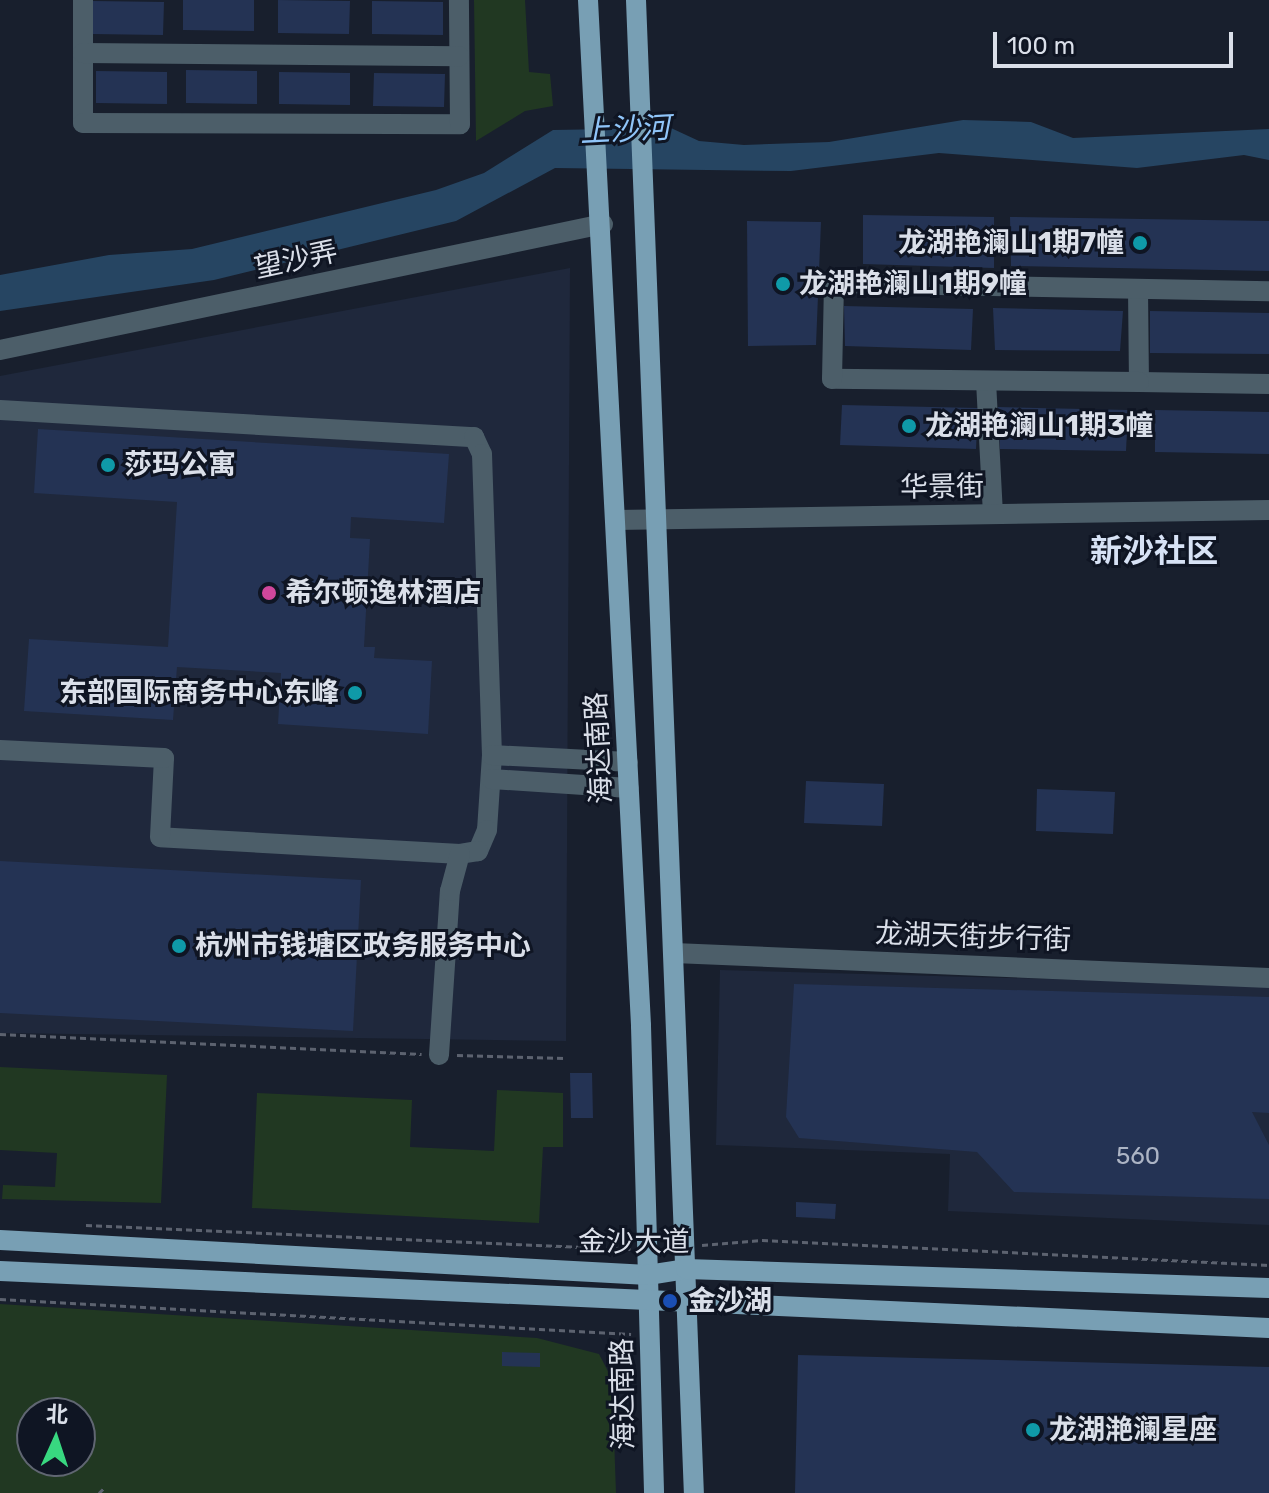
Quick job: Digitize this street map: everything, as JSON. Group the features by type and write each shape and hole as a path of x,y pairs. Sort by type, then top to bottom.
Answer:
{"main road":[{"name":"海达南路","path":"588,0 603,224 628,762 654,1493"},
{"path":"636,0 662,520 694,1493"},
{"name":"金沙大道","path":"0,1240 648,1275 686,1269 1269,1288"},
{"name":"金沙大道","path":"0,1271 1269,1328"}],"street":[{"path":"83,0 83,123 460,124 459,0"},
{"path":"83,53 459,56"},
{"name":"望沙弄","path":"0,350 603,224"},
{"path":"1269,291 834,283 832,379 1269,384"},
{"path":"1138,289 1139,382"},
{"path":"986,381 993,514"},
{"path":"0,410 474,437 482,454 492,755 487,830 478,851 460,854 160,837 164,758 0,750"},
{"name":"华景街","path":"616,520 1269,510"},
{"path":"492,755 628,762"},
{"path":"491,779 629,788"},
{"path":"439,1055 450,891 460,854"},
{"name":"龙湖天街步行街","path":"674,953 1269,978"}],"path":[{"path":"0,1034 565,1058"},
{"path":"0,1299 650,1335"},
{"path":"99,1493 103,1489"}],"shaded area":[{"path":"570,268 566,1041 0,1033 0,376"},
{"path":"720,970 1269,985 1269,1225 948,1211 950,1154 716,1145"}],"green space":[{"path":"474,0 525,0 529,72 550,74 553,106 525,111 476,141"},
{"path":"0,1067 167,1075 161,1203 2,1199 3,1185 55,1187 57,1153 0,1150"},
{"path":"497,1090 563,1093 563,1147 543,1147 539,1223 252,1208 257,1093 412,1100 410,1147 494,1151"},
{"path":"0,1304 537,1338 599,1354 612,1379 616,1493 0,1493"}],"water":[{"name":"上沙河","path":"963,120 1031,122 1073,138 1269,129 1269,160 1244,155 1137,168 939,153 791,171 555,168 456,221 214,280 0,311 0,275 109,255 192,249 436,190 484,173 553,130 671,128 699,141 744,145 829,142"}],"building":[{"path":"183,0 254,0 254,31 183,30"},
{"path":"278,0 350,1 349,34 278,33"},
{"path":"93,1 164,2 163,35 92,34"},
{"path":"372,1 443,2 443,35 372,34"},
{"path":"186,70 257,71 257,104 186,103"},
{"path":"96,71 167,72 167,104 96,103"},
{"path":"279,72 350,73 350,105 279,104"},
{"path":"374,73 445,74 444,107 373,106"},
{"path":"863,215 994,217 994,268 863,264"},
{"name":"龙湖艳澜山1期7幢","path":"1010,217 1269,221 1269,271 1011,266"},
{"name":"龙湖艳澜山1期9幢","path":"747,221 821,222 816,345 748,346"},
{"path":"844,306 973,309 971,350 845,346"},
{"path":"993,308 1123,311 1120,351 995,350"},
{"path":"1150,311 1269,313 1269,354 1150,353"},
{"name":"龙湖艳澜山1期3幢","path":"842,405 978,408 976,449 840,445"},
{"path":"998,407 1128,410 1126,451 1000,449"},
{"path":"1155,410 1269,412 1269,454 1155,452"},
{"path":"38,429 449,454 444,523 351,517 350,538 370,539 364,647 375,647 374,658 432,661 428,734 278,724 281,673 177,667 173,720 24,711 29,639 168,647 177,502 34,493"},
{"path":"806,781 884,784 882,826 804,823"},
{"path":"1037,789 1115,792 1113,834 1036,831"},
{"name":"杭州市钱塘区政务服务中心","path":"0,861 361,880 353,1031 0,1013"},
{"path":"794,984 1269,997 1269,1113 1252,1112 1269,1145 1269,1199 1014,1192 977,1152 799,1138 786,1117"},
{"path":"570,1073 592,1073 593,1118 571,1118"},
{"path":"796,1202 836,1204 835,1219 796,1217"},
{"path":"502,1352 540,1353 540,1367 502,1366"},
{"name":"龙湖滟澜星座","path":"798,1355 1269,1367 1269,1493 795,1493"}],"place":[{"name":"龙湖艳澜山1期7幢","path":"1140,243"},
{"name":"龙湖艳澜山1期9幢","path":"783,284"},
{"name":"龙湖艳澜山1期3幢","path":"909,426"},
{"name":"莎玛公寓","path":"108,465"},
{"name":"希尔顿逸林酒店","path":"269,593"},
{"name":"东部国际商务中心东峰","path":"355,693"},
{"name":"杭州市钱塘区政务服务中心","path":"179,946"},
{"name":"金沙湖","path":"670,1301"},
{"name":"龙湖滟澜星座","path":"1033,1430"}],"district":[{"name":"新沙社区","path":"1154,551"}]}
